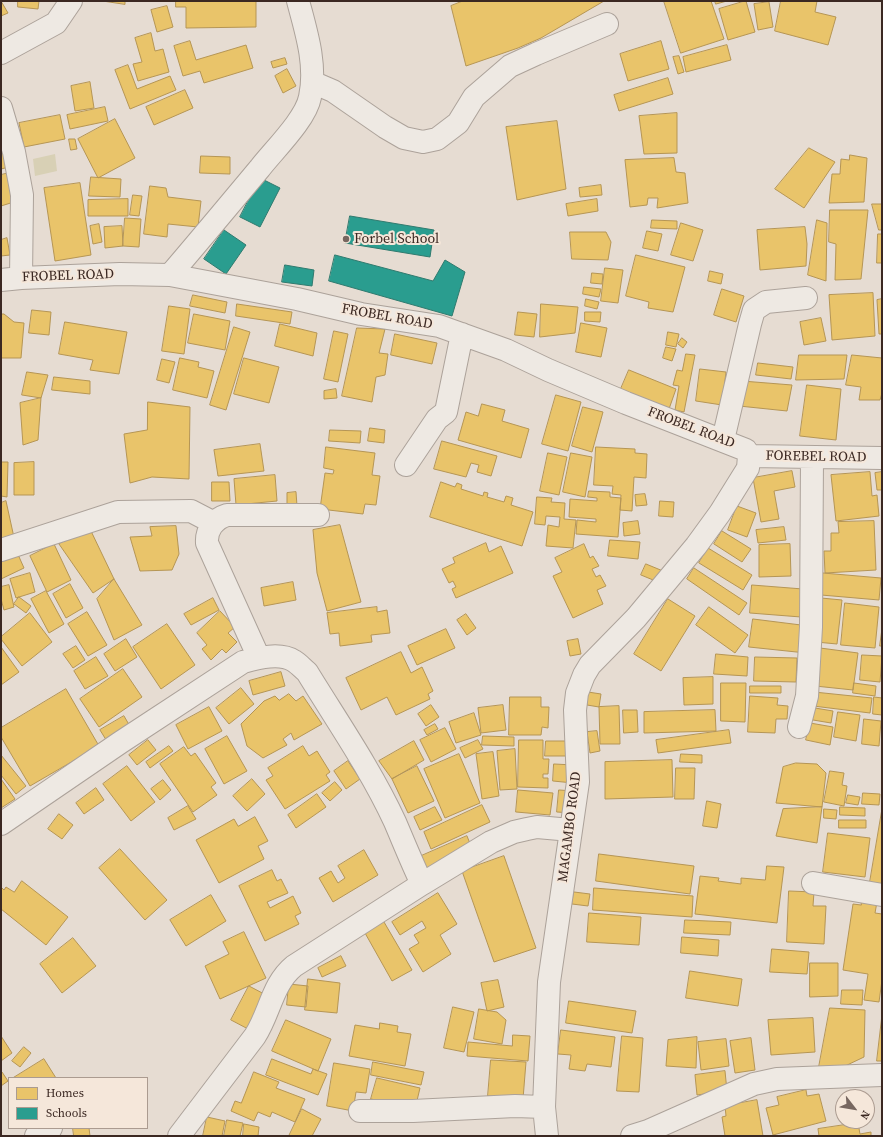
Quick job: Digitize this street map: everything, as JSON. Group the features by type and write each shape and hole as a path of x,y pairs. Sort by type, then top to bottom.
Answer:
{"street":[{"path":"1,53 56,22 71,1"},
{"path":"170,275 299,119 310,98 312,82 311,63 308,41 298,1"},
{"path":"312,82 333,90 385,127 404,138 423,142 437,139 458,123 474,97 510,66 606,24"},
{"path":"1,108 14,152 22,194 11,279"},
{"name":"FROBEL ROAD","path":"11,279 120,274 170,275 297,299 361,314 439,326 506,350 548,370 626,403 723,440 746,450 749,456"},
{"path":"723,440 754,310 766,302 806,298"},
{"path":"406,465 437,420 446,412 462,334"},
{"name":"FOREBEL ROAD","path":"749,456 882,458"},
{"name":"MAGAMBO ROAD","path":"547,1136 544,1108 546,1018 549,982 578,782 575,710 577,693 584,675 590,665 636,618 696,546 720,513 748,468 749,456"},
{"path":"799,727 807,696 811,634 812,458"},
{"path":"1,550 118,512 191,511 214,523"},
{"path":"259,658 207,543 209,529 221,517 227,515 318,516"},
{"path":"1,824 121,742 243,662 259,658 279,657 294,661 307,672 361,760 395,822 422,884"},
{"path":"179,1136 255,1036 279,983 289,970 310,954 491,842 514,832 537,827 571,830"},
{"path":"813,883 882,895"},
{"path":"632,1136 648,1131 754,1084 765,1081 777,1079 882,1075"},
{"path":"360,1111 413,1111 515,1106 544,1108"},
{"path":"36,1136 49,1129"}],"shaded area":[{"path":"55,154 57,171 35,176 33,159"}],"building: Homes":[{"path":"1,1 8,13 1,16"},
{"path":"18,1 39,1 38,9 18,7"},
{"path":"103,1 125,1 125,4"},
{"path":"176,1 256,1 256,27 186,28 186,7 176,7"},
{"path":"463,1 604,1 541,38 518,48 466,66 451,6"},
{"path":"664,1 711,1 724,39 681,53"},
{"path":"715,1 727,1 716,4"},
{"path":"746,1 755,32 728,40 719,9"},
{"path":"781,1 817,1 815,12 836,17 828,45 775,31"},
{"path":"769,2 773,27 758,30 754,4"},
{"path":"167,6 173,27 157,32 151,10"},
{"path":"151,33 155,51 163,49 169,72 138,81 133,64 142,62 135,38"},
{"path":"190,41 196,60 246,45 253,68 204,83 200,71 183,76 174,46"},
{"path":"661,41 669,69 628,81 620,54"},
{"path":"727,45 731,60 686,72 683,57"},
{"path":"679,56 684,72 678,74 673,57"},
{"path":"285,58 287,64 273,68 271,62"},
{"path":"128,65 137,89 170,76 176,90 130,109 115,70"},
{"path":"287,69 296,86 283,93 275,76"},
{"path":"668,78 673,94 619,111 614,95"},
{"path":"90,82 94,108 75,111 71,86"},
{"path":"185,90 193,108 154,125 146,107"},
{"path":"105,107 108,121 70,129 67,115"},
{"path":"677,113 677,153 644,154 639,116"},
{"path":"60,115 65,139 24,147 19,123"},
{"path":"115,119 135,158 98,178 78,139"},
{"path":"557,121 566,189 517,200 506,127"},
{"path":"69,139 75,139 77,149 71,150"},
{"path":"1,141 9,167 1,169"},
{"path":"809,148 835,162 804,208 775,189"},
{"path":"850,155 867,158 864,202 829,203 832,174 840,174 841,159 849,160"},
{"path":"201,156 230,157 230,174 200,173"},
{"path":"674,158 676,172 685,173 688,203 657,208 658,198 648,198 647,205 630,207 625,160"},
{"path":"9,173 17,201 1,206 1,175"},
{"path":"91,177 121,179 120,197 89,196"},
{"path":"80,183 91,255 55,261 44,188"},
{"path":"601,185 602,195 580,197 579,188"},
{"path":"150,186 166,188 168,197 201,201 198,227 168,224 167,237 144,234"},
{"path":"133,195 142,196 139,216 130,215"},
{"path":"128,199 128,216 88,216 88,200"},
{"path":"597,199 598,211 568,216 566,204"},
{"path":"872,204 882,204 882,230 879,230"},
{"path":"830,210 868,210 861,279 835,280 836,244 829,242"},
{"path":"125,218 141,219 139,247 123,246"},
{"path":"652,220 677,221 677,229 651,228"},
{"path":"817,220 827,223 826,281 808,275"},
{"path":"681,223 703,230 693,261 671,255"},
{"path":"99,224 102,242 93,244 90,226"},
{"path":"122,226 123,246 105,248 104,227"},
{"path":"805,227 807,244 806,266 760,270 757,230"},
{"path":"647,231 662,234 658,251 643,248"},
{"path":"570,232 606,232 611,242 608,260 572,259"},
{"path":"878,234 882,234 882,263 877,263"},
{"path":"7,238 10,255 1,256 1,240"},
{"path":"636,255 685,267 673,312 648,308 649,302 626,296"},
{"path":"605,268 623,270 618,303 601,301"},
{"path":"710,271 723,274 721,284 708,281"},
{"path":"592,273 603,274 602,284 591,283"},
{"path":"584,287 601,289 599,297 583,294"},
{"path":"722,289 744,296 736,322 714,315"},
{"path":"873,293 875,336 832,340 829,295"},
{"path":"193,295 227,302 225,313 190,306"},
{"path":"586,299 599,302 597,309 585,306"},
{"path":"882,299 882,334 879,334 877,300"},
{"path":"237,304 292,312 290,324 236,316"},
{"path":"541,304 578,307 575,333 540,337"},
{"path":"169,306 190,309 184,354 162,351"},
{"path":"32,310 51,312 49,335 29,333"},
{"path":"518,312 537,314 534,337 515,335"},
{"path":"585,312 601,312 600,322 585,321"},
{"path":"1,314 4,314 14,322 24,323 21,358 1,358"},
{"path":"194,314 230,321 225,350 188,343"},
{"path":"821,318 826,341 804,345 800,322"},
{"path":"65,322 127,332 119,374 90,370 93,360 59,354"},
{"path":"581,323 607,328 601,357 576,352"},
{"path":"280,324 317,333 313,356 275,346"},
{"path":"234,327 250,332 226,410 210,405"},
{"path":"357,328 385,329 379,353 388,354 385,375 376,377 372,402 342,396"},
{"path":"334,331 348,334 338,382 324,379"},
{"path":"668,332 679,334 676,347 666,345"},
{"path":"395,334 437,343 432,364 391,355"},
{"path":"682,338 687,342 683,348 678,344"},
{"path":"666,347 676,349 672,361 663,358"},
{"path":"686,354 695,355 684,412 675,410 679,386 673,385 677,370 682,371"},
{"path":"799,355 847,355 844,379 796,380"},
{"path":"852,355 882,358 882,393 880,400 859,400 861,387 846,385"},
{"path":"180,358 199,362 198,367 214,371 207,398 173,390"},
{"path":"244,358 279,367 269,403 234,394"},
{"path":"162,359 175,362 169,383 157,380"},
{"path":"758,363 793,367 791,379 756,375"},
{"path":"700,369 726,372 722,405 696,401"},
{"path":"629,370 676,389 669,409 620,391"},
{"path":"27,372 48,375 41,398 22,395"},
{"path":"54,377 90,381 90,394 52,390"},
{"path":"742,381 792,385 787,411 739,406"},
{"path":"807,385 841,389 836,440 800,436"},
{"path":"336,389 337,398 324,399 324,391"},
{"path":"556,395 581,402 568,451 542,444"},
{"path":"41,398 38,440 23,445 20,403"},
{"path":"148,402 190,407 189,479 152,477 130,483 124,434 147,430"},
{"path":"482,404 505,410 502,421 529,429 521,458 458,440 466,412 478,416"},
{"path":"583,407 603,412 592,452 572,446"},
{"path":"370,428 385,430 384,443 368,441"},
{"path":"330,430 361,431 360,443 329,441"},
{"path":"442,441 497,456 491,476 477,472 479,465 471,463 466,477 434,469"},
{"path":"260,444 264,471 218,476 214,450"},
{"path":"326,447 375,453 372,475 380,476 376,505 365,504 363,514 320,509 325,473 333,474 334,470 324,468"},
{"path":"596,447 635,449 635,453 647,454 646,478 634,477 632,511 620,510 621,495 612,494 613,486 594,485"},
{"path":"548,453 567,457 559,495 540,491"},
{"path":"571,453 592,457 585,497 563,492"},
{"path":"1,462 8,462 7,497 1,496"},
{"path":"34,462 34,495 14,495 14,463"},
{"path":"792,471 795,487 774,491 779,519 761,522 753,478"},
{"path":"870,472 872,496 877,495 879,516 836,521 831,475"},
{"path":"882,472 882,490 877,490 875,473"},
{"path":"275,475 277,501 236,505 234,479"},
{"path":"212,482 229,482 230,501 212,501"},
{"path":"441,482 455,487 457,483 462,485 461,489 483,496 484,492 488,493 487,497 504,502 506,496 513,498 511,505 533,512 522,546 430,517"},
{"path":"589,491 610,492 610,497 621,498 618,537 576,534 577,520 596,522 596,519 569,517 570,499 597,501 597,498 588,497"},
{"path":"296,492 297,506 287,506 287,493"},
{"path":"645,494 647,505 636,506 635,495"},
{"path":"537,497 552,498 551,502 565,503 564,519 576,520 573,548 546,546 548,525 559,527 560,517 546,516 545,525 535,524"},
{"path":"6,501 15,542 1,546 1,503"},
{"path":"660,501 674,502 673,517 659,516"},
{"path":"737,506 756,513 747,537 728,530"},
{"path":"638,521 640,534 624,536 623,523"},
{"path":"874,521 876,570 825,573 824,551 831,551 831,533 839,533 838,522"},
{"path":"340,525 361,602 327,611 317,573 313,530"},
{"path":"176,526 179,554 172,570 140,571 130,537 152,536 150,527"},
{"path":"784,527 786,540 758,543 756,530"},
{"path":"90,529 114,579 93,593 59,544"},
{"path":"722,531 751,549 742,562 714,544"},
{"path":"610,540 640,542 638,559 608,556"},
{"path":"486,543 489,552 501,546 513,573 456,598 452,589 456,587 453,581 449,583 442,569 455,563 453,558"},
{"path":"54,544 71,580 47,592 30,556"},
{"path":"584,544 590,558 593,556 599,566 592,569 596,577 600,575 606,586 597,590 603,604 573,618 553,576 562,572 555,558"},
{"path":"790,544 791,576 759,577 759,545"},
{"path":"708,548 752,575 743,590 699,563"},
{"path":"16,550 24,568 1,579 1,557"},
{"path":"646,564 663,571 658,582 641,575"},
{"path":"694,568 747,603 739,615 687,579"},
{"path":"30,573 35,592 16,598 10,579"},
{"path":"823,573 881,578 879,600 821,595"},
{"path":"114,579 142,625 114,640 97,599"},
{"path":"293,582 296,600 264,606 261,588"},
{"path":"70,584 83,608 66,618 53,594"},
{"path":"9,585 14,607 4,610 1,599 1,587"},
{"path":"752,585 803,589 801,617 750,613"},
{"path":"46,591 64,624 49,633 31,599"},
{"path":"19,597 31,606 26,613 14,604"},
{"path":"213,598 219,610 191,625 184,614"},
{"path":"821,598 842,600 837,644 816,642"},
{"path":"668,599 695,616 661,671 634,654"},
{"path":"845,603 879,607 875,648 841,645"},
{"path":"377,607 377,612 387,610 390,633 371,635 372,642 340,646 339,633 330,634 327,613"},
{"path":"709,607 748,635 735,653 696,625"},
{"path":"220,611 235,627 228,633 237,642 226,653 222,649 211,660 202,649 207,645 197,633"},
{"path":"87,612 107,645 88,656 68,624"},
{"path":"30,613 52,642 22,666 1,637"},
{"path":"466,614 476,628 467,635 457,620"},
{"path":"753,619 809,626 806,653 749,647"},
{"path":"167,624 195,665 161,689 133,647"},
{"path":"446,629 455,648 417,665 408,646"},
{"path":"882,629 882,646 880,646"},
{"path":"126,639 137,657 115,671 104,654"},
{"path":"578,639 581,654 570,656 567,641"},
{"path":"76,646 85,660 73,668 63,654"},
{"path":"1,647 19,672 1,685"},
{"path":"820,648 858,653 853,690 815,686"},
{"path":"401,652 411,673 422,667 433,691 428,694 430,699 396,715 387,697 361,710 346,678"},
{"path":"716,654 748,657 747,676 714,674"},
{"path":"862,655 882,656 880,682 860,680"},
{"path":"96,657 108,676 85,689 74,671"},
{"path":"755,657 797,658 796,682 754,681"},
{"path":"123,669 142,697 99,727 80,699"},
{"path":"281,672 285,686 253,695 249,681"},
{"path":"713,677 713,704 684,705 683,678"},
{"path":"721,683 746,683 745,722 721,721"},
{"path":"854,683 876,686 875,696 853,693"},
{"path":"750,686 781,686 781,693 750,693"},
{"path":"241,688 254,704 229,724 216,708"},
{"path":"66,689 99,746 30,786 1,737 1,728"},
{"path":"588,692 601,694 599,707 587,705"},
{"path":"814,692 872,698 870,713 813,706"},
{"path":"289,694 296,701 303,696 322,724 294,740 291,733 283,739 287,745 263,758 247,746 241,724 264,701 275,696 279,700"},
{"path":"750,696 778,698 777,705 788,706 787,719 776,719 775,733 748,732"},
{"path":"510,697 541,697 541,707 549,707 548,728 542,727 541,735 509,735"},
{"path":"874,697 882,698 882,715 873,714"},
{"path":"431,705 439,717 426,726 418,714"},
{"path":"503,705 506,730 481,733 478,708"},
{"path":"619,706 620,744 600,744 599,707"},
{"path":"209,707 222,731 188,749 176,725"},
{"path":"809,707 833,711 831,723 807,719"},
{"path":"623,710 637,710 638,732 624,733"},
{"path":"715,710 716,731 644,733 644,712"},
{"path":"838,712 860,715 856,741 834,737"},
{"path":"474,713 481,735 456,743 449,722"},
{"path":"124,716 131,728 108,743 100,730"},
{"path":"864,719 881,721 879,746 862,744"},
{"path":"810,723 833,727 830,745 806,740"},
{"path":"435,724 438,729 427,735 424,730"},
{"path":"445,728 456,749 431,762 420,740"},
{"path":"729,730 731,743 658,753 656,740"},
{"path":"597,731 600,751 590,753 587,732"},
{"path":"227,736 247,771 224,784 205,749"},
{"path":"483,736 514,737 514,746 482,745"},
{"path":"148,740 156,750 137,765 129,755"},
{"path":"478,740 483,749 465,758 460,748"},
{"path":"519,740 543,740 543,759 549,759 548,774 543,774 543,778 548,778 548,788 518,787"},
{"path":"414,741 424,760 392,779 379,761"},
{"path":"546,741 567,741 567,756 545,756"},
{"path":"169,746 173,751 150,768 146,762"},
{"path":"303,746 309,756 317,751 330,772 326,775 330,781 285,809 266,780 273,776 268,768"},
{"path":"184,747 191,756 195,753 216,783 211,787 217,795 193,812 160,764"},
{"path":"515,749 517,789 500,790 497,751"},
{"path":"493,752 499,796 482,799 476,754"},
{"path":"459,754 480,803 445,818 424,769"},
{"path":"681,754 702,755 702,763 680,762"},
{"path":"1,755 26,786 16,794 1,775"},
{"path":"672,760 673,797 605,799 605,762"},
{"path":"348,761 360,779 346,789 334,771"},
{"path":"796,763 817,764 826,773 822,807 776,803 783,767"},
{"path":"554,764 574,765 573,783 553,781"},
{"path":"127,766 155,802 131,821 103,784"},
{"path":"417,766 434,801 408,813 392,779"},
{"path":"676,768 695,768 694,799 675,799"},
{"path":"830,771 844,773 842,785 847,786 844,806 824,802"},
{"path":"1,779 15,799 1,808"},
{"path":"252,779 265,794 247,811 233,796"},
{"path":"163,780 171,790 160,800 151,789"},
{"path":"335,782 342,790 330,801 322,793"},
{"path":"96,788 104,800 84,814 76,803"},
{"path":"518,790 553,793 550,815 516,812"},
{"path":"559,790 574,791 572,813 557,812"},
{"path":"863,793 880,794 879,805 862,804"},
{"path":"317,794 326,807 296,828 288,815"},
{"path":"848,795 860,797 858,805 846,803"},
{"path":"707,801 721,804 717,828 703,826"},
{"path":"482,805 490,822 431,849 424,832"},
{"path":"188,806 196,819 174,830 168,818"},
{"path":"435,807 442,820 420,830 414,817"},
{"path":"822,807 817,843 776,836 783,809"},
{"path":"840,807 865,808 865,816 840,815"},
{"path":"824,809 837,810 836,819 824,818"},
{"path":"882,809 882,884 870,882"},
{"path":"59,814 73,825 62,839 48,829"},
{"path":"255,817 268,841 258,846 264,859 219,883 196,840 234,819 238,826"},
{"path":"839,820 866,820 866,828 839,828"},
{"path":"828,833 870,838 865,877 823,872"},
{"path":"467,836 473,851 425,871 419,857"},
{"path":"120,849 167,900 145,920 99,868"},
{"path":"364,850 378,875 333,902 319,878 331,871 338,883 345,878 338,866"},
{"path":"599,854 694,866 690,894 596,881"},
{"path":"504,856 536,948 494,962 462,871"},
{"path":"767,866 784,867 777,923 695,914 700,876 719,878 718,881 741,884 741,878 765,880"},
{"path":"272,870 277,881 281,879 288,893 267,902 270,908 293,896 301,913 295,916 299,924 265,941 239,886"},
{"path":"22,881 68,917 46,945 1,909 1,887 4,890 6,887 14,892"},
{"path":"594,888 693,896 692,917 593,910"},
{"path":"789,891 814,892 813,906 826,906 824,944 787,942"},
{"path":"574,892 590,894 588,906 572,904"},
{"path":"438,893 457,924 440,935 451,954 423,972 409,949 419,943 414,935 426,928 422,921 400,935 392,922"},
{"path":"211,895 226,921 186,946 170,920"},
{"path":"861,899 877,902 875,913 882,914 882,980 879,1002 864,1000 868,974 843,970 853,904 861,905"},
{"path":"589,913 641,917 639,945 587,942"},
{"path":"685,920 731,922 730,935 684,933"},
{"path":"384,922 412,970 392,981 365,933"},
{"path":"244,932 266,978 220,999 205,966 229,954 223,942"},
{"path":"682,937 719,940 718,956 681,953"},
{"path":"73,938 96,966 62,993 40,964"},
{"path":"772,949 809,952 807,974 770,972"},
{"path":"341,956 346,966 322,977 318,968"},
{"path":"810,963 838,963 838,996 810,997"},
{"path":"690,971 742,979 738,1006 686,998"},
{"path":"308,979 340,983 337,1013 305,1010"},
{"path":"498,980 504,1007 487,1011 481,983"},
{"path":"289,984 308,986 306,1007 287,1005"},
{"path":"249,986 268,996 250,1030 231,1020"},
{"path":"842,990 863,990 862,1005 841,1004"},
{"path":"569,1001 636,1011 632,1033 566,1023"},
{"path":"453,1007 474,1012 464,1052 444,1048"},
{"path":"830,1008 865,1010 864,1057 843,1067 819,1067"},
{"path":"479,1009 497,1012 506,1020 502,1044 474,1039"},
{"path":"882,1015 882,1061 877,1061"},
{"path":"813,1018 815,1052 771,1055 768,1020"},
{"path":"286,1020 331,1039 318,1071 272,1051"},
{"path":"380,1023 398,1026 397,1032 411,1034 405,1066 349,1056 355,1025 379,1029"},
{"path":"561,1030 615,1037 611,1067 587,1064 585,1071 569,1069 571,1055 558,1054"},
{"path":"513,1035 530,1036 528,1061 467,1056 468,1042 512,1046"},
{"path":"1,1036 12,1053 1,1061"},
{"path":"622,1036 643,1038 639,1092 617,1091"},
{"path":"697,1037 696,1068 666,1066 668,1040"},
{"path":"751,1038 755,1070 735,1073 730,1041"},
{"path":"726,1039 729,1066 701,1070 698,1042"},
{"path":"24,1047 31,1053 20,1067 12,1061"},
{"path":"44,1059 55,1077 15,1077"},
{"path":"272,1059 311,1074 313,1069 327,1074 318,1095 266,1075"},
{"path":"491,1060 526,1062 523,1099 488,1096"},
{"path":"373,1062 424,1072 421,1085 371,1075"},
{"path":"334,1063 370,1069 366,1093 356,1092 353,1111 327,1106"},
{"path":"725,1071 727,1091 697,1095 695,1075"},
{"path":"1,1072 8,1081 1,1086"},
{"path":"254,1072 279,1082 276,1088 305,1099 295,1122 272,1112 270,1117 258,1112 254,1121 231,1111 235,1101 241,1103"},
{"path":"377,1078 420,1088 415,1109 371,1099"},
{"path":"806,1090 807,1096 819,1094 826,1121 773,1135 766,1108 779,1105 777,1097"},
{"path":"757,1100 763,1136 725,1136 722,1117 726,1116 725,1106"},
{"path":"302,1109 321,1119 312,1136 289,1136"},
{"path":"207,1117 225,1121 222,1136 203,1136"},
{"path":"227,1120 243,1123 240,1136 224,1136"},
{"path":"244,1124 259,1127 258,1136 243,1136"},
{"path":"835,1126 835,1129 859,1129 860,1134 871,1132 871,1136 819,1136 818,1129"},
{"path":"73,1129 89,1129 90,1136 74,1136"}],"building: Schools":[{"path":"260,178 280,188 260,227 240,217"},
{"path":"350,216 434,230 430,257 345,243"},
{"path":"224,230 246,245 226,274 204,259"},
{"path":"335,255 433,281 445,260 465,272 452,316 329,281"},
{"path":"285,265 314,270 312,286 282,282"}],"place":[{"name":"Forbel School","path":"346,239"}]}
